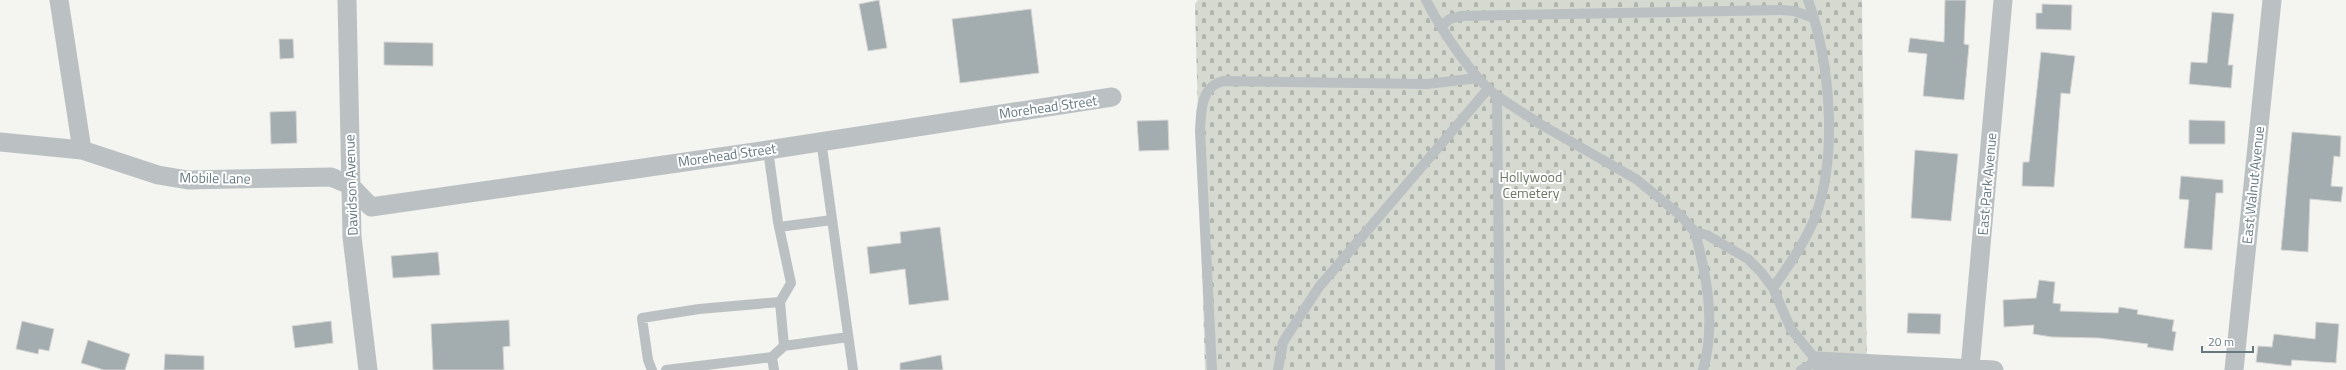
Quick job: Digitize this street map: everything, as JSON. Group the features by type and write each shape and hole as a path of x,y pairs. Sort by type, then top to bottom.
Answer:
{"street":[{"path":"59,0 82,150"},
{"name":"Davidson Avenue","path":"347,0 352,237 368,370"},
{"name":"East Park Avenue","path":"1970,368 2003,0"},
{"name":"East Walnut Avenue","path":"2234,370 2272,0"},
{"name":"Morehead Street","path":"350,186 371,207 768,150 821,140 1112,97"},
{"name":"Mobile Lane","path":"0,142 82,150 158,175 188,180 330,177 350,186"},
{"path":"1809,365 1970,368 1994,370"}],"lane":[{"path":"1426,0 1441,26 1478,78 1488,89 1540,124 1636,179 1680,215 1695,232 1708,290 1709,328 1703,370"},
{"path":"1773,288 1804,240 1816,215 1824,184 1828,153 1827,103 1822,50 1808,0"},
{"path":"1441,26 1450,19 1469,16 1781,10 1794,11 1814,18"},
{"path":"1212,370 1200,132 1202,103 1208,91 1216,83 1223,82 1428,84 1478,78"},
{"path":"1278,370 1283,342 1319,287 1488,89"},
{"path":"1497,96 1500,370"},
{"path":"821,140 853,370"},
{"path":"768,150 779,227 791,283 780,302 784,346"},
{"path":"779,227 832,220"},
{"path":"1695,232 1707,235 1748,259 1767,279 1773,288 1790,328 1809,365"},
{"path":"652,370 648,360 642,318 699,309 780,302"},
{"path":"666,370 772,357 784,346 848,337"},
{"path":"772,357 774,370"}],"green space":[{"name":"Hollywood Cemetery","path":"1198,0 1862,0 1867,370 1205,370 1195,4"}],"building":[{"path":"879,0 887,48 868,51 859,4"},
{"path":"1945,0 1966,0 1964,44 1969,45 1964,100 1923,96 1927,54 1908,52 1910,38 1944,42"},
{"path":"2042,4 2072,5 2071,30 2036,29 2036,13 2042,13"},
{"path":"1031,9 1039,73 960,83 952,19"},
{"path":"2212,12 2234,14 2228,65 2233,65 2231,88 2189,84 2191,62 2207,63"},
{"path":"279,39 293,39 294,58 280,59"},
{"path":"384,42 433,43 433,66 384,65"},
{"path":"2041,52 2075,56 2070,94 2061,93 2054,187 2022,186 2023,162 2029,162"},
{"path":"296,111 297,143 271,144 270,112"},
{"path":"1168,120 1169,150 1139,151 1137,121"},
{"path":"2189,120 2225,121 2225,144 2189,144"},
{"path":"2292,132 2341,136 2340,157 2334,156 2331,186 2343,187 2341,202 2310,199 2308,252 2281,250"},
{"path":"1915,150 1958,154 1951,221 1911,218"},
{"path":"2181,176 2223,180 2223,193 2216,193 2212,250 2184,248 2189,200 2179,199"},
{"path":"940,227 949,300 909,305 905,269 870,274 867,247 901,243 900,232"},
{"path":"438,252 440,275 393,278 391,256"},
{"path":"2039,280 2055,282 2053,303 2061,304 2060,311 2118,313 2119,307 2138,310 2137,314 2174,320 2172,331 2176,332 2173,351 2147,347 2148,344 2099,338 2052,337 2033,334 2034,325 2004,327 2003,300 2036,298"},
{"path":"1908,313 1941,314 1940,334 1907,333"},
{"path":"509,320 510,346 503,347 504,370 433,370 431,324"},
{"path":"22,321 54,329 49,351 39,349 38,354 16,349"},
{"path":"331,321 333,343 295,348 292,326"},
{"path":"2316,322 2339,324 2336,363 2292,360 2291,366 2256,362 2258,346 2272,347 2274,334 2315,339"},
{"path":"88,340 130,354 125,370 104,370 81,363"},
{"path":"165,354 204,356 204,370 164,370"},
{"path":"941,355 943,370 900,370 900,363"}]}
